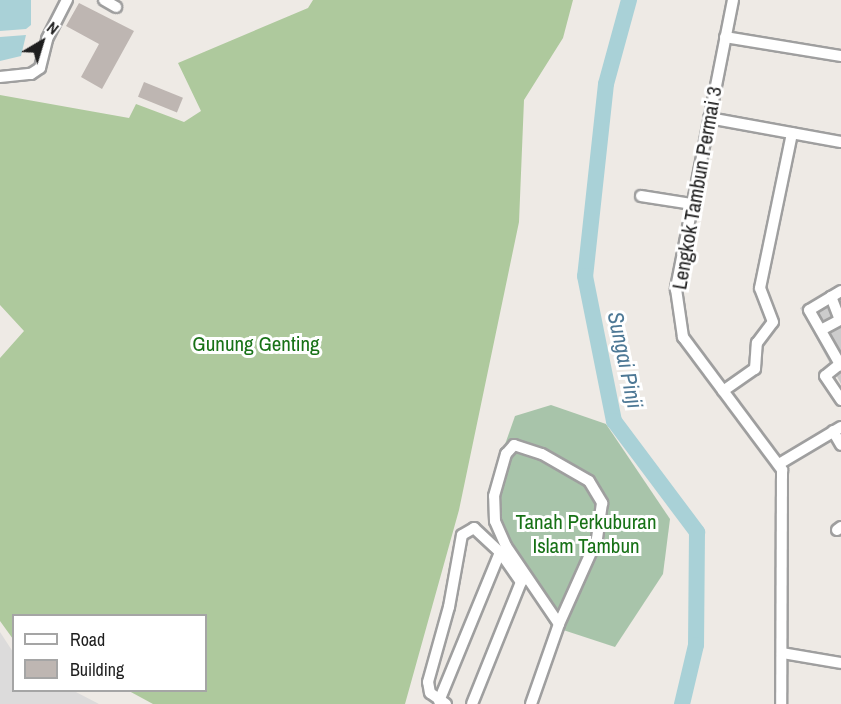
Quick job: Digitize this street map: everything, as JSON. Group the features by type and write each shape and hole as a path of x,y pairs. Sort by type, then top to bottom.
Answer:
{"street":[{"path":"0,77 31,74 44,62 47,39 67,0"},
{"path":"104,0 116,7"},
{"name":"Lengkok Tambun Permai 3","path":"733,0 677,282 683,337 779,464 783,477 781,704"},
{"path":"725,37 841,56"},
{"path":"709,118 841,142"},
{"path":"723,391 755,369 757,343 773,322 760,288 792,133"},
{"path":"641,196 692,204"},
{"path":"841,291 809,310 841,365 825,376 841,400"},
{"path":"821,330 840,320 831,297"},
{"path":"779,464 837,429 841,445"},
{"path":"531,704 559,624 597,538 602,503 589,481 542,454 514,445 506,454 494,496 495,521 506,546 559,624"},
{"path":"472,704 520,582 500,552 480,530 469,528 462,535 449,607 428,682 428,699 443,702 500,552"},
{"path":"782,653 841,663"}],"shaded area":[{"path":"841,284 841,384 800,308"},
{"path":"0,632 12,650 12,692 76,692 99,704 0,704"}],"green space":[{"name":"Gunung Genting","path":"313,0 573,0 563,38 524,100 519,222 459,510 405,704 153,704 131,692 207,692 207,614 12,614 12,638 0,621 0,358 24,331 0,305 0,95 129,118 136,104 184,122 201,111 178,63 308,8"},
{"name":"Tanah Perkuburan Islam Tambun","path":"551,405 606,424 670,519 663,574 615,647 551,626 492,531 489,490 515,416"}],"water":[{"path":"0,0 31,0 31,25 26,29 0,31"},
{"path":"26,35 21,56 0,61 0,37"}],"building":[{"path":"79,3 134,31 102,89 81,77 99,44 66,26"},
{"path":"144,82 183,98 177,113 138,97"}],"waterway":[{"name":"Sungai Pinji","path":"629,0 606,84 585,276 614,421 697,532 696,645 682,704"}]}
